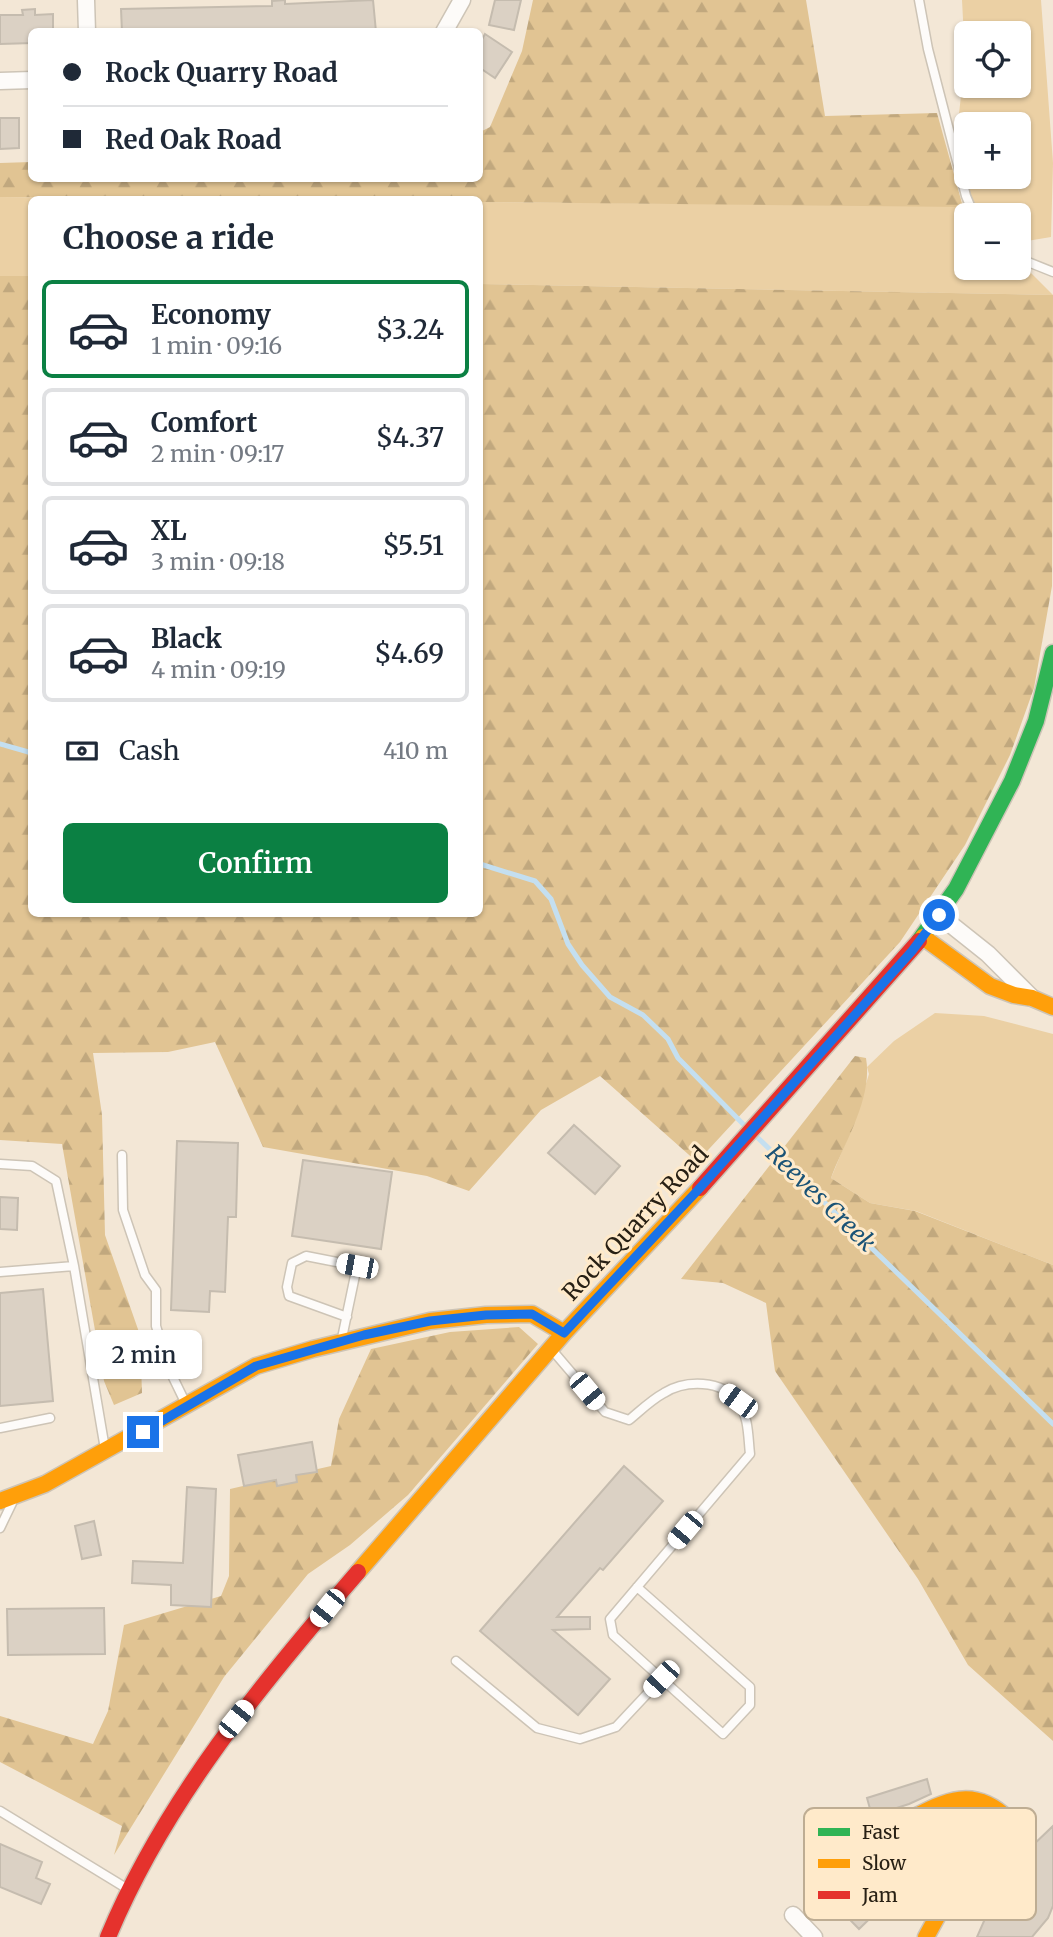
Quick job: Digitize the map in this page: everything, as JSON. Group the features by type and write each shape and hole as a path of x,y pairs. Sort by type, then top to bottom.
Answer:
{"street":[{"path":"86,0 87,28"},
{"path":"446,28 462,0"},
{"path":"0,81 28,80"},
{"name":"Rock Quarry Road","path":"108,1937 129,1890 174,1811 236,1719 327,1608 564,1333 707,1180 923,937 956,889 1012,782 1036,721 1053,653"},
{"path":"939,915 995,961 1032,998"},
{"path":"923,937 990,986 1053,1007"},
{"path":"8,1499 45,1485 256,1366 342,1341 430,1321 486,1315 532,1314 564,1333"},
{"path":"936,1808 965,1798 982,1799 997,1808"},
{"path":"793,1914 814,1937"},
{"path":"926,1937 935,1920"}],"lane":[{"path":"919,0 928,49 969,203"},
{"path":"1031,263 1053,272"},
{"path":"122,1155 123,1210 145,1275 156,1290 156,1326 169,1369 186,1405"},
{"path":"0,1164 32,1166 56,1181 74,1266 106,1451"},
{"path":"342,1341 347,1317 357,1266 306,1256 292,1263 287,1287 289,1296 347,1317"},
{"path":"0,1272 74,1266"},
{"path":"551,1348 605,1412 629,1420 664,1392 692,1382 719,1387 738,1401 747,1424 750,1454 637,1587 610,1619 613,1636 723,1734 750,1705 750,1687 637,1587"},
{"path":"0,1427 50,1418"},
{"path":"0,1528 8,1499"},
{"path":"456,1661 537,1728 580,1739 616,1727 661,1679"},
{"path":"0,1811 129,1890"}],"shaded area":[{"path":"962,0 1041,0 1053,163 1051,237 1031,240 1031,203 963,203 961,189 1031,189 1031,112 959,112 961,98 1031,98 1031,21 963,21"},
{"path":"0,197 28,197 28,276 0,276"},
{"path":"483,202 954,206 954,280 1031,280 1031,273 1053,295 483,284"},
{"path":"935,1013 984,1016 1053,1034 1053,1265 916,1211 870,1203 831,1178 853,1125 869,1074 867,1067 894,1041"}],"green space":[{"path":"533,0 806,0 825,116 937,113 954,174 954,189 958,189 962,203 954,203 954,207 483,202 483,196 0,197 0,163 28,162 28,182 483,182 483,130 490,127 522,51"},
{"path":"0,276 28,276 28,917 483,917 483,284 1053,295 1052,586 1034,688 1010,755 965,845 900,942 697,1162 600,1076 541,1110 469,1191 427,1176 263,1147 215,1042 168,1052 93,1053 102,1115 105,1235 140,1335 142,1393 114,1405 104,1381 62,1144 0,1140"},
{"path":"855,1056 866,1058 867,1073 862,1104 831,1178 870,1203 915,1211 1053,1265 1053,1741 968,1665 918,1579 775,1371 766,1303 723,1283 681,1279"},
{"path":"519,1327 538,1344 408,1495 350,1545 308,1574 224,1677 114,1855 122,1826 0,1762 0,1716 93,1744 108,1711 124,1625 221,1596 229,1576 230,1489 331,1466 339,1419 371,1349 450,1332"}],"building":[{"path":"285,0 285,4 373,0 376,28 122,28 121,9 272,6 272,1"},
{"path":"495,0 521,0 514,30 489,25"},
{"path":"35,9 35,15 53,14 53,28 28,28 28,43 0,44 0,15 23,15 22,10"},
{"path":"485,34 512,52 495,78 483,70"},
{"path":"0,118 19,118 19,148 0,149"},
{"path":"574,1125 620,1166 595,1194 548,1153"},
{"path":"177,1141 238,1143 236,1217 228,1217 225,1292 210,1291 209,1312 171,1310"},
{"path":"303,1160 392,1172 381,1249 292,1236"},
{"path":"0,1197 18,1198 17,1230 0,1229"},
{"path":"43,1289 53,1401 0,1406 0,1293"},
{"path":"312,1442 317,1472 296,1475 297,1482 277,1486 276,1480 244,1486 238,1455"},
{"path":"624,1466 663,1501 603,1570 600,1568 557,1617 590,1617 590,1629 553,1630 610,1679 578,1715 480,1631"},
{"path":"187,1487 216,1489 211,1607 171,1605 171,1585 132,1583 133,1561 183,1563"},
{"path":"94,1521 101,1555 82,1559 75,1526"},
{"path":"104,1608 105,1654 8,1655 7,1609"},
{"path":"927,1779 931,1794 897,1808 870,1808 867,1798"},
{"path":"1053,1826 1053,1906 1048,1918 1032,1937 977,1937 984,1920 1036,1920 1036,1842"},
{"path":"0,1844 42,1862 36,1878 50,1884 41,1904 0,1887"},
{"path":"850,1920 868,1920 859,1929"}],"waterway":[{"name":"Reeves Creek","path":"0,744 28,752"},
{"name":"Reeves Creek","path":"483,865 535,881 551,899 568,944 582,965 610,997 643,1015 668,1039 678,1058 746,1127"},
{"name":"Reeves Creek","path":"756,1136 1053,1424"}],"traffic: fast":[{"path":"919,941 956,889 1012,781 1036,721 1053,653"}],"traffic: slow":[{"path":"923,937 990,986 1053,1007"},
{"path":"358,1572 564,1333 700,1188"},
{"path":"0,1501 45,1484 256,1366 313,1349 430,1321 486,1315 532,1314 564,1333"},
{"path":"932,1808 971,1799 993,1808"},
{"path":"926,1937 935,1920"}],"traffic: jam":[{"path":"700,1188 919,941"},
{"path":"108,1937 158,1838 218,1745 286,1657 358,1572"}],"route":[{"path":"143,1432 197,1398 256,1366 364,1335 430,1321 486,1315 532,1314 564,1333 698,1190 912,951 939,915"}]}
